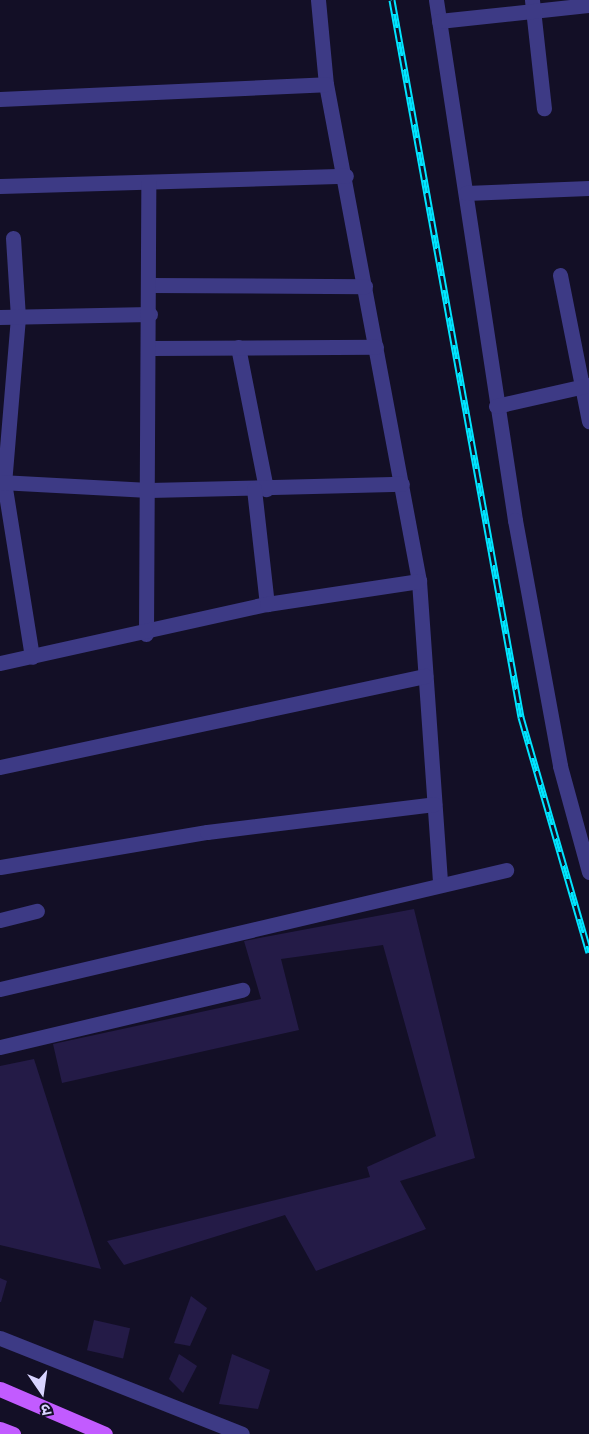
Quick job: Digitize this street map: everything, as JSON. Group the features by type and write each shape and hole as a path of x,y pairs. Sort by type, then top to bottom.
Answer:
{"main road":[{"path":"0,1389 105,1434"},
{"path":"0,1429 14,1434"}],"street":[{"path":"318,0 326,84 346,176 418,580 440,884"},
{"path":"436,0 496,406 560,766 589,872"},
{"path":"439,21 532,6 589,5"},
{"path":"532,6 544,108"},
{"path":"0,99 326,84"},
{"path":"0,186 346,176"},
{"path":"146,634 150,490 148,183"},
{"path":"466,193 589,188"},
{"path":"13,237 18,317 2,482 32,657"},
{"path":"560,274 586,385 589,421"},
{"path":"150,285 365,286"},
{"path":"0,317 150,314"},
{"path":"150,348 376,347"},
{"path":"238,348 260,489 267,604"},
{"path":"496,406 586,385"},
{"path":"2,482 150,490 402,484"},
{"path":"0,663 146,634 267,604 418,580"},
{"path":"0,767 425,676"},
{"path":"0,867 207,832 434,804"},
{"path":"0,989 506,870"},
{"path":"0,920 37,910"},
{"path":"0,1047 242,990"},
{"path":"0,1338 242,1434"}],"building":[{"path":"414,909 475,1158 400,1181 426,1229 316,1271 285,1215 124,1265 107,1241 370,1177 367,1167 436,1136 383,945 281,959 299,1030 62,1083 53,1044 261,999 244,941"},
{"path":"34,1059 101,1269 0,1245 0,1066"},
{"path":"0,1278 7,1281 1,1302 0,1302"},
{"path":"191,1296 207,1308 190,1346 174,1343"},
{"path":"94,1320 130,1328 123,1359 87,1350"},
{"path":"179,1354 197,1366 183,1393 169,1379"},
{"path":"232,1354 270,1370 258,1409 219,1404"}],"railway":[{"path":"392,0 521,717 589,952"}]}
